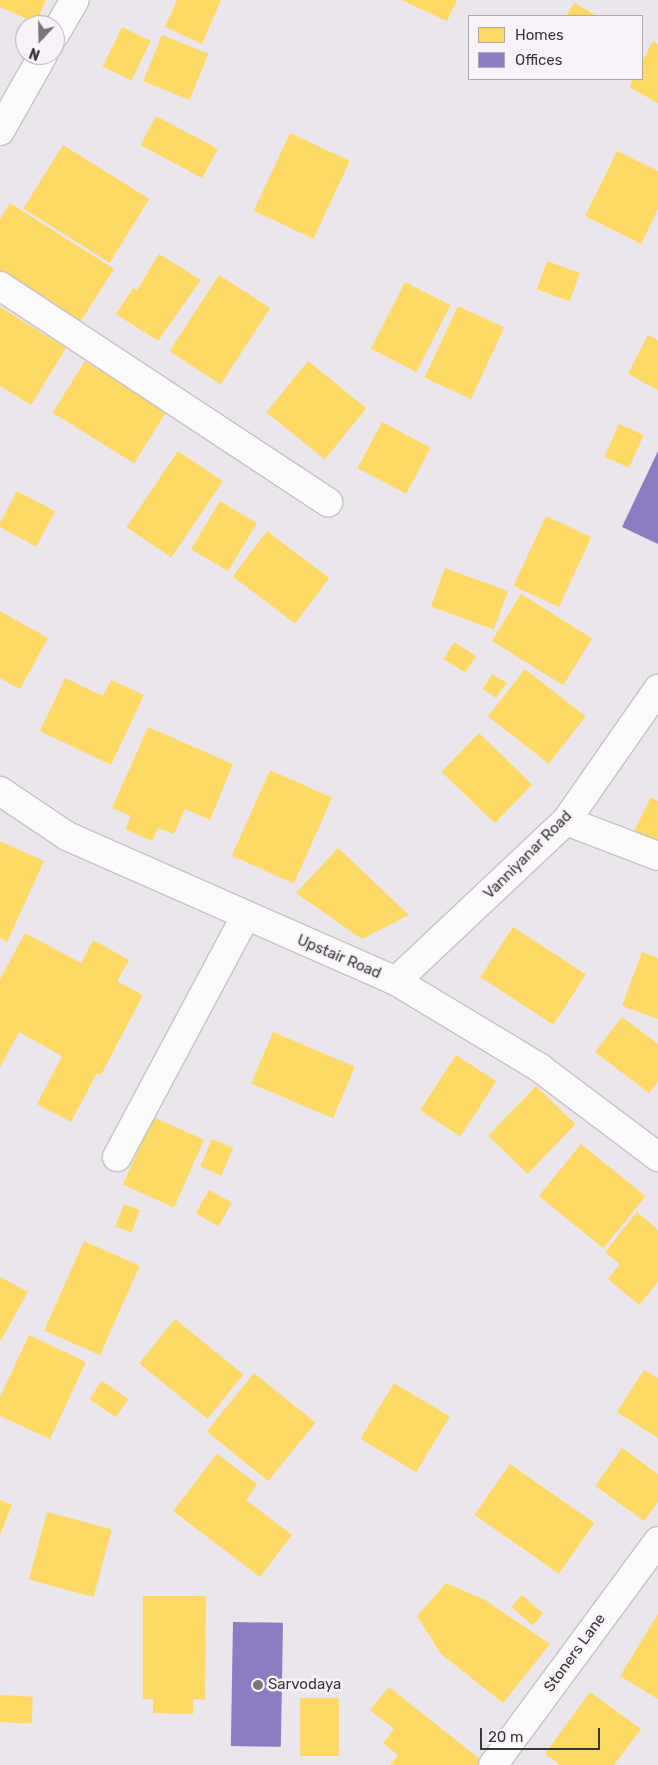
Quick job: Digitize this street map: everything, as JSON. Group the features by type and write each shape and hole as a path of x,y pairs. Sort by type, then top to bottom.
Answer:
{"street":[{"path":"65,17 75,0"},
{"path":"0,131 37,65"},
{"path":"0,286 328,502"},
{"name":"Vanniyanar Road","path":"396,981 566,821 658,690"},
{"name":"Upstair Road","path":"0,791 67,836 245,917 396,981 540,1068 658,1157"},
{"path":"566,821 658,856"},
{"path":"117,1157 245,917"},
{"name":"Stoners Lane","path":"493,1765 658,1541"}],"building: Homes":[{"path":"0,0 46,0 39,15 18,15 0,7"},
{"path":"177,0 221,0 202,44 165,27"},
{"path":"401,0 457,0 447,21"},
{"path":"574,3 596,15 567,15"},
{"path":"122,27 151,41 131,81 103,67"},
{"path":"162,35 208,54 190,100 143,81"},
{"path":"653,41 658,44 658,103 629,87 632,80 643,80 643,60"},
{"path":"156,116 218,149 202,178 141,145"},
{"path":"290,133 350,161 313,239 254,211"},
{"path":"63,145 150,199 110,263 23,209"},
{"path":"617,151 658,171 658,209 641,244 585,216"},
{"path":"10,203 114,269 79,324 0,275 0,219"},
{"path":"159,254 201,280 158,341 116,314 133,288 137,290"},
{"path":"547,261 580,273 570,301 537,289"},
{"path":"219,275 270,308 221,385 169,351"},
{"path":"405,282 450,305 416,372 371,349"},
{"path":"458,306 504,328 471,399 425,378"},
{"path":"0,307 66,348 31,405 0,386"},
{"path":"648,335 658,340 658,390 628,374"},
{"path":"85,361 166,412 134,464 53,413"},
{"path":"308,361 366,408 325,459 266,412"},
{"path":"382,422 431,448 406,494 358,468"},
{"path":"619,424 644,435 629,468 604,457"},
{"path":"178,451 223,481 171,557 127,527"},
{"path":"17,491 55,511 36,547 0,527 0,523"},
{"path":"220,501 257,523 228,571 191,549"},
{"path":"546,516 591,537 559,607 513,586"},
{"path":"267,531 329,578 295,623 233,577"},
{"path":"445,568 508,591 494,629 431,607"},
{"path":"521,594 592,639 563,685 492,641"},
{"path":"0,611 48,638 20,689 0,678"},
{"path":"454,642 476,656 465,673 443,659"},
{"path":"525,669 586,716 549,764 488,716"},
{"path":"492,674 507,683 496,698 483,689"},
{"path":"65,678 103,696 111,680 144,695 111,765 40,731"},
{"path":"148,727 233,764 210,820 185,809 174,834 158,828 152,841 125,829 131,816 112,808"},
{"path":"479,733 532,784 495,823 441,772"},
{"path":"270,770 332,798 294,884 232,856"},
{"path":"651,797 658,801 658,846 633,833"},
{"path":"0,841 44,861 7,942 0,938"},
{"path":"338,848 409,915 362,939 296,893"},
{"path":"513,927 586,974 553,1025 480,977"},
{"path":"25,933 81,963 93,940 129,960 117,981 143,995 101,1075 97,1073 71,1122 37,1104 62,1056 19,1032 0,1067 0,979"},
{"path":"642,952 658,958 658,1019 622,1006"},
{"path":"622,1017 658,1044 658,1082 649,1093 595,1052"},
{"path":"273,1032 355,1067 333,1118 251,1084"},
{"path":"456,1055 496,1081 460,1136 420,1110"},
{"path":"536,1086 576,1124 528,1174 488,1136"},
{"path":"153,1117 204,1140 174,1207 123,1185"},
{"path":"212,1139 233,1148 221,1176 200,1167"},
{"path":"581,1144 646,1196 603,1248 539,1196"},
{"path":"209,1190 232,1203 219,1226 196,1214"},
{"path":"124,1204 140,1210 131,1232 115,1226"},
{"path":"637,1212 658,1230 658,1282 639,1305 608,1279 620,1264 605,1252"},
{"path":"84,1241 140,1266 100,1355 44,1331"},
{"path":"0,1277 28,1292 0,1342"},
{"path":"175,1319 243,1374 208,1419 139,1363"},
{"path":"29,1335 86,1362 50,1439 0,1416 0,1397"},
{"path":"644,1370 658,1378 658,1438 617,1412"},
{"path":"254,1373 315,1423 268,1481 207,1431"},
{"path":"102,1381 128,1399 116,1417 89,1399"},
{"path":"394,1383 450,1416 416,1472 361,1439"},
{"path":"622,1448 658,1474 658,1502 644,1521 595,1486"},
{"path":"217,1454 257,1484 246,1500 292,1535 260,1577 173,1511"},
{"path":"510,1464 594,1523 559,1574 474,1515"},
{"path":"0,1500 12,1505 0,1535"},
{"path":"47,1512 112,1529 94,1597 29,1580"},
{"path":"446,1583 485,1600 550,1644 503,1703 441,1654 417,1616"},
{"path":"522,1595 543,1613 533,1625 512,1607"},
{"path":"143,1596 206,1596 205,1700 193,1699 193,1714 153,1713 153,1699 143,1699"},
{"path":"658,1614 658,1699 620,1676"},
{"path":"389,1687 481,1760 477,1765 390,1765 398,1755 383,1743 394,1729 370,1710"},
{"path":"590,1692 641,1729 614,1765 560,1765 545,1754"},
{"path":"0,1695 33,1697 32,1724 0,1722"},
{"path":"300,1698 339,1698 339,1756 300,1756"}],"building: Offices":[{"path":"658,451 658,544 622,527"},
{"name":"Sarvodaya","path":"233,1622 283,1623 281,1747 231,1746"}],"place":[{"name":"Sarvodaya","path":"258,1685"}]}
